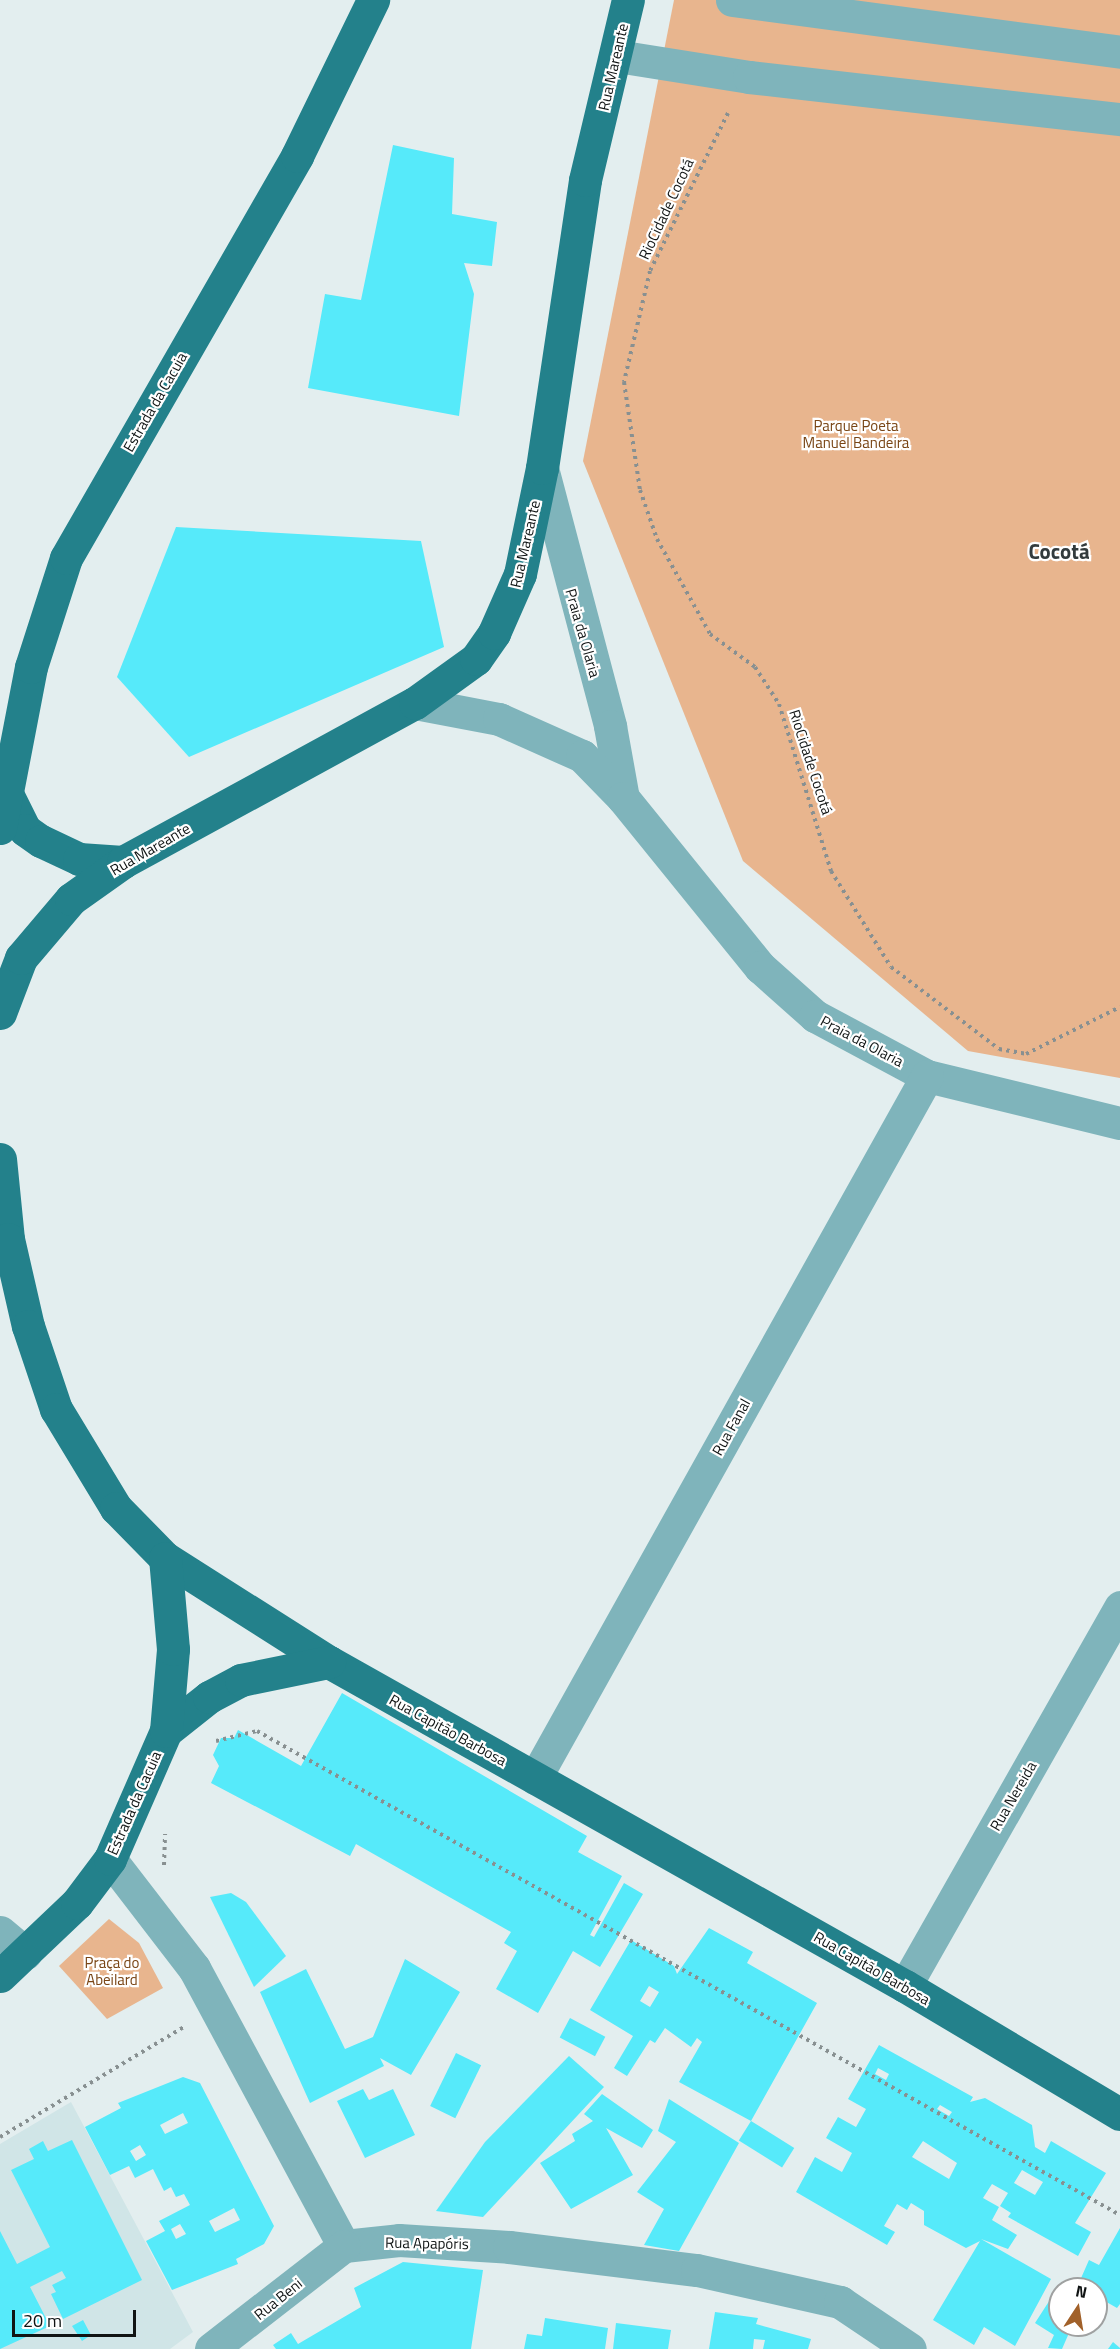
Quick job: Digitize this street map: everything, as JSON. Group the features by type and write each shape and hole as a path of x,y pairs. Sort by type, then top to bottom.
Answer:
{"main road":[{"name":"Estrada da Cacuia","path":"0,828 31,668 66,558 297,156 373,0"},
{"name":"Rua Mareante","path":"0,1014 21,958 71,899 123,862 416,703 476,659 494,633 520,574 542,468 581,201 617,56 628,0"},
{"path":"7,794 25,830 41,841 79,859 123,862"},
{"name":"Rua Capitão Barbosa","path":"0,1159 11,1250 56,1409 116,1508 165,1558 329,1662 905,1986 1120,2114"},
{"name":"Estrada da Cacuia","path":"0,1976 77,1904 110,1859 166,1731 173,1649 165,1558"},
{"name":"Estrada da Cacuia","path":"166,1731 209,1697 242,1680 329,1662"}],"street":[{"path":"732,0 1120,52"},
{"path":"617,56 749,77 1120,119"},
{"name":"Praia da Olaria","path":"542,468 610,726 623,798"},
{"name":"Praia da Olaria","path":"416,703 499,719 546,736 582,756 623,798 760,967 815,1016 927,1076 1120,1124"},
{"name":"Rua Fanal","path":"535,1778 927,1076"},
{"name":"Rua Nereida","path":"905,1986 1120,1607"},
{"path":"110,1859 194,1968 344,2246"},
{"path":"0,1932 25,1953"},
{"name":"Rua Apapóris","path":"344,2246 399,2240 509,2247 698,2270 840,2302 910,2349"},
{"name":"Rua Beni","path":"211,2349 344,2246"}],"path":[{"name":"RioCidade Cocotá","path":"749,77 710,144 650,271 624,382 640,490 657,539 710,634 755,667 779,704 831,871 891,967 999,1049 1026,1054 1120,1007"},
{"path":"203,1744 257,1731 1120,2215"},
{"path":"164,1875 165,1828"},
{"path":"0,2137 127,2066 195,2020"}],"shaded area":[{"path":"71,2102 193,2332 170,2349 0,2349 0,2144"}],"green space":[{"name":"Parque Poeta Manuel Bandeira","path":"674,0 1120,0 1120,1078 968,1051 743,861 583,461"},
{"name":"Praça do Abeilard","path":"109,1919 139,1943 163,1988 107,2019 59,1966"}],"building":[{"path":"393,145 454,158 452,214 497,222 492,266 464,263 474,294 459,416 308,388 325,294 361,300"},
{"path":"176,527 421,541 444,647 189,757 117,677"},
{"path":"342,1693 587,1836 578,1852 622,1876 590,1935 594,1937 624,1883 643,1894 600,1967 573,1951 538,2013 496,1989 517,1951 504,1943 511,1932 356,1844 350,1856 211,1783 219,1766 213,1755 221,1738 234,1738 238,1730 301,1766"},
{"path":"231,1893 246,1902 286,1956 254,1987 210,1897"},
{"path":"709,1928 753,1952 747,1963 817,2003 751,2121 679,2082 702,2042 697,2038 691,2047 665,2028 655,2043 650,2040 627,2076 614,2068 633,2036 590,2010 631,1940 674,1966 677,1974","holes":["649,1986 659,1992 650,2007 640,2001"]},
{"path":"405,1959 460,1992 411,2075 380,2058 384,2066 310,2103 260,1992 306,1969 345,2049 373,2037"},
{"path":"570,2018 605,2037 595,2056 560,2037"},
{"path":"879,2045 973,2097 970,2102 985,2098 1032,2125 1035,2147 1045,2153 1051,2141 1106,2173 1075,2223 1091,2232 1078,2256 1008,2217 1011,2213 1000,2206 1008,2193 992,2184 983,2198 999,2207 992,2220 1017,2235 1008,2249 981,2239 1048,2277 1048,2285 1015,2346 984,2327 974,2345 933,2320 980,2241 966,2248 924,2225 924,2211 911,2203 907,2210 897,2204 884,2226 895,2232 887,2245 796,2192 815,2157 842,2172 852,2153 826,2138 838,2117 856,2127 866,2109 848,2099","holes":["878,2068 889,2074 886,2080 875,2074","940,2105 952,2112 949,2116 937,2109","923,2141 957,2163 949,2179 912,2157","1022,2170 1043,2182 1035,2195 1014,2183"]},
{"path":"456,2053 481,2065 455,2118 430,2106"},
{"path":"569,2056 604,2087 483,2217 436,2211 485,2142"},
{"path":"183,2077 200,2083 274,2226 264,2244 236,2259 238,2264 172,2290 146,2241 165,2231 159,2221 190,2205 184,2194 176,2197 171,2187 164,2191 153,2169 135,2178 129,2166 110,2175 85,2127 121,2108 118,2103","holes":["183,2113 188,2123 165,2134 160,2125","140,2145 146,2155 136,2161 130,2151","234,2208 240,2220 215,2232 209,2221","180,2224 186,2234 176,2239 171,2229"]},
{"path":"363,2089 369,2100 393,2089 415,2135 365,2158 337,2101"},
{"path":"602,2094 653,2130 642,2148 606,2128 633,2175 571,2209 540,2163 575,2141 572,2134 593,2121 584,2114"},
{"path":"669,2099 739,2143 679,2251 644,2245 664,2209 637,2192 676,2142 658,2131"},
{"path":"751,2121 794,2148 782,2168 739,2141"},
{"path":"72,2140 142,2280 63,2319 51,2294 56,2292 52,2285 66,2278 62,2271 30,2287 50,2326 0,2349 0,2231 17,2264 50,2247 11,2170 34,2159 29,2149 43,2141 48,2151"},
{"path":"1120,2228 1120,2304 1117,2308 1108,2303 1108,2277 1082,2277 1089,2260 1099,2265"},
{"path":"403,2262 483,2270 471,2349 276,2349 273,2345 291,2333 298,2344 361,2307 354,2288"},
{"path":"1048,2303 1048,2331 1035,2323"},
{"path":"715,2312 758,2318 756,2324 811,2339 808,2349 763,2349 765,2340 754,2339 753,2349 709,2349"},
{"path":"545,2318 608,2328 605,2349 524,2349 527,2334 542,2336"},
{"path":"83,2320 91,2335 82,2341 72,2326"},
{"path":"616,2323 671,2330 668,2349 613,2349"},
{"path":"1053,2337 1067,2337 1062,2349 1048,2348"},
{"path":"1113,2342 1120,2348 1120,2349 1108,2349"}],"district":[{"name":"Cocotá","path":"1059,551"}]}
